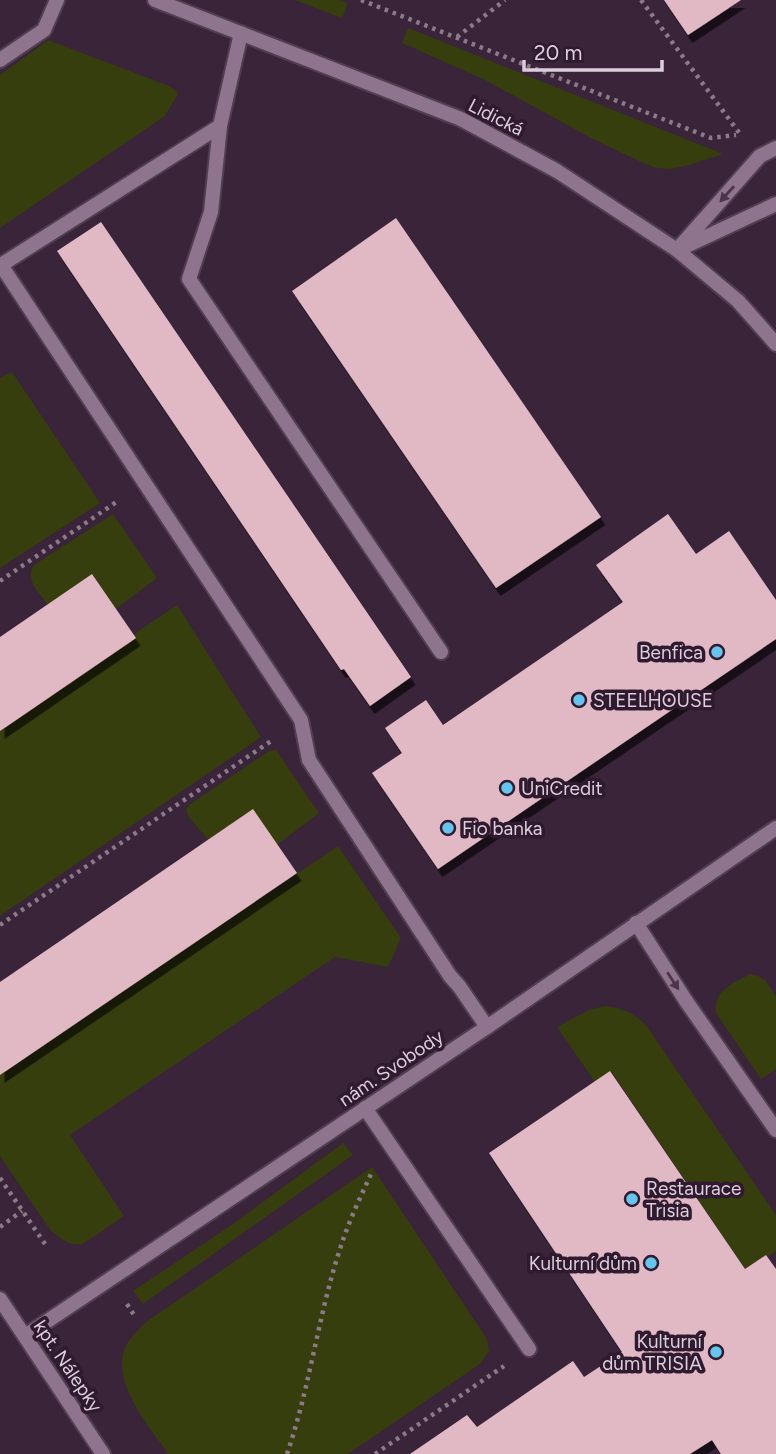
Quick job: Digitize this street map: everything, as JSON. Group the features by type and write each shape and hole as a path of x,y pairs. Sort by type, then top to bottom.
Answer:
{"street":[{"path":"0,60 44,30 57,0"},
{"name":"Lidická","path":"155,0 461,119 557,171 677,250 738,301 776,344"},
{"path":"241,33 220,126 211,212 189,279 440,652"},
{"path":"220,126 1,265 301,720 309,760 450,976 487,1027"},
{"path":"677,250 760,156 776,148"},
{"path":"677,250 776,204"},
{"name":"nám. Svobody","path":"25,1336 487,1027 776,828"},
{"path":"636,923 776,1130"},
{"path":"365,1108 529,1349"},
{"name":"kpt. Nálepky","path":"0,1299 103,1454"}],"path":[{"path":"361,0 711,138 741,135 641,0"},
{"path":"457,37 505,0"},
{"path":"0,581 145,483"},
{"path":"0,925 301,720"},
{"path":"287,1454 340,1248 371,1173"},
{"path":"0,1178 45,1244"},
{"path":"0,1227 22,1210"},
{"path":"375,1454 529,1349"}],"green space":[{"path":"295,0 339,0 348,3 342,18"},
{"path":"408,28 723,154 669,169 656,168 641,162 485,80 402,43"},
{"path":"48,40 169,86 178,94 165,116 0,228 0,75"},
{"path":"12,372 100,503 0,568 0,378"},
{"path":"113,514 157,578 116,609 92,574 48,605 32,581 31,570 34,565"},
{"path":"177,605 261,737 0,916 0,731 136,638 134,634"},
{"path":"276,750 319,813 277,845 208,840 188,816 186,810 189,805 269,751"},
{"path":"338,846 401,938 388,967 335,957 70,1135 124,1216 77,1245 51,1231 0,1156 0,1075"},
{"path":"750,974 765,980 776,996 776,1069 761,1079 716,1013 721,993"},
{"path":"605,1006 627,1012 646,1025 776,1215 776,1251 768,1257 766,1255 745,1269 611,1071 595,1082 557,1027 589,1010"},
{"path":"343,1143 353,1155 143,1304 133,1291 233,1224"},
{"path":"372,1167 487,1339 489,1351 480,1364 348,1454 168,1454 141,1416 126,1386 122,1371 128,1342 146,1322"}],"building":[{"path":"664,0 741,0 688,35"},
{"path":"396,218 601,517 496,588 292,291"},
{"path":"101,222 411,677 370,706 344,669 341,670 57,251"},
{"path":"668,514 696,554 729,531 776,600 776,639 438,869 372,773 402,753 385,728 426,700 443,725 623,602 596,565"},
{"path":"92,574 136,638 0,731 0,637"},
{"path":"253,809 297,873 0,1075 0,982"},
{"name":"Kulturní dům","path":"610,1071 745,1269 766,1255 776,1269 776,1454 721,1454 712,1440 690,1454 410,1454 467,1415 477,1427 573,1361 584,1377 622,1352 489,1153"}],"place":[{"name":"Benfica","path":"717,652"},
{"name":"STEELHOUSE","path":"579,700"},
{"name":"UniCredit","path":"507,788"},
{"name":"Fio banka","path":"448,828"},
{"name":"Restaurace Trisia","path":"632,1199"},
{"name":"Kulturní dům","path":"651,1263"},
{"name":"Kulturní dům TRISIA","path":"716,1352"}]}
